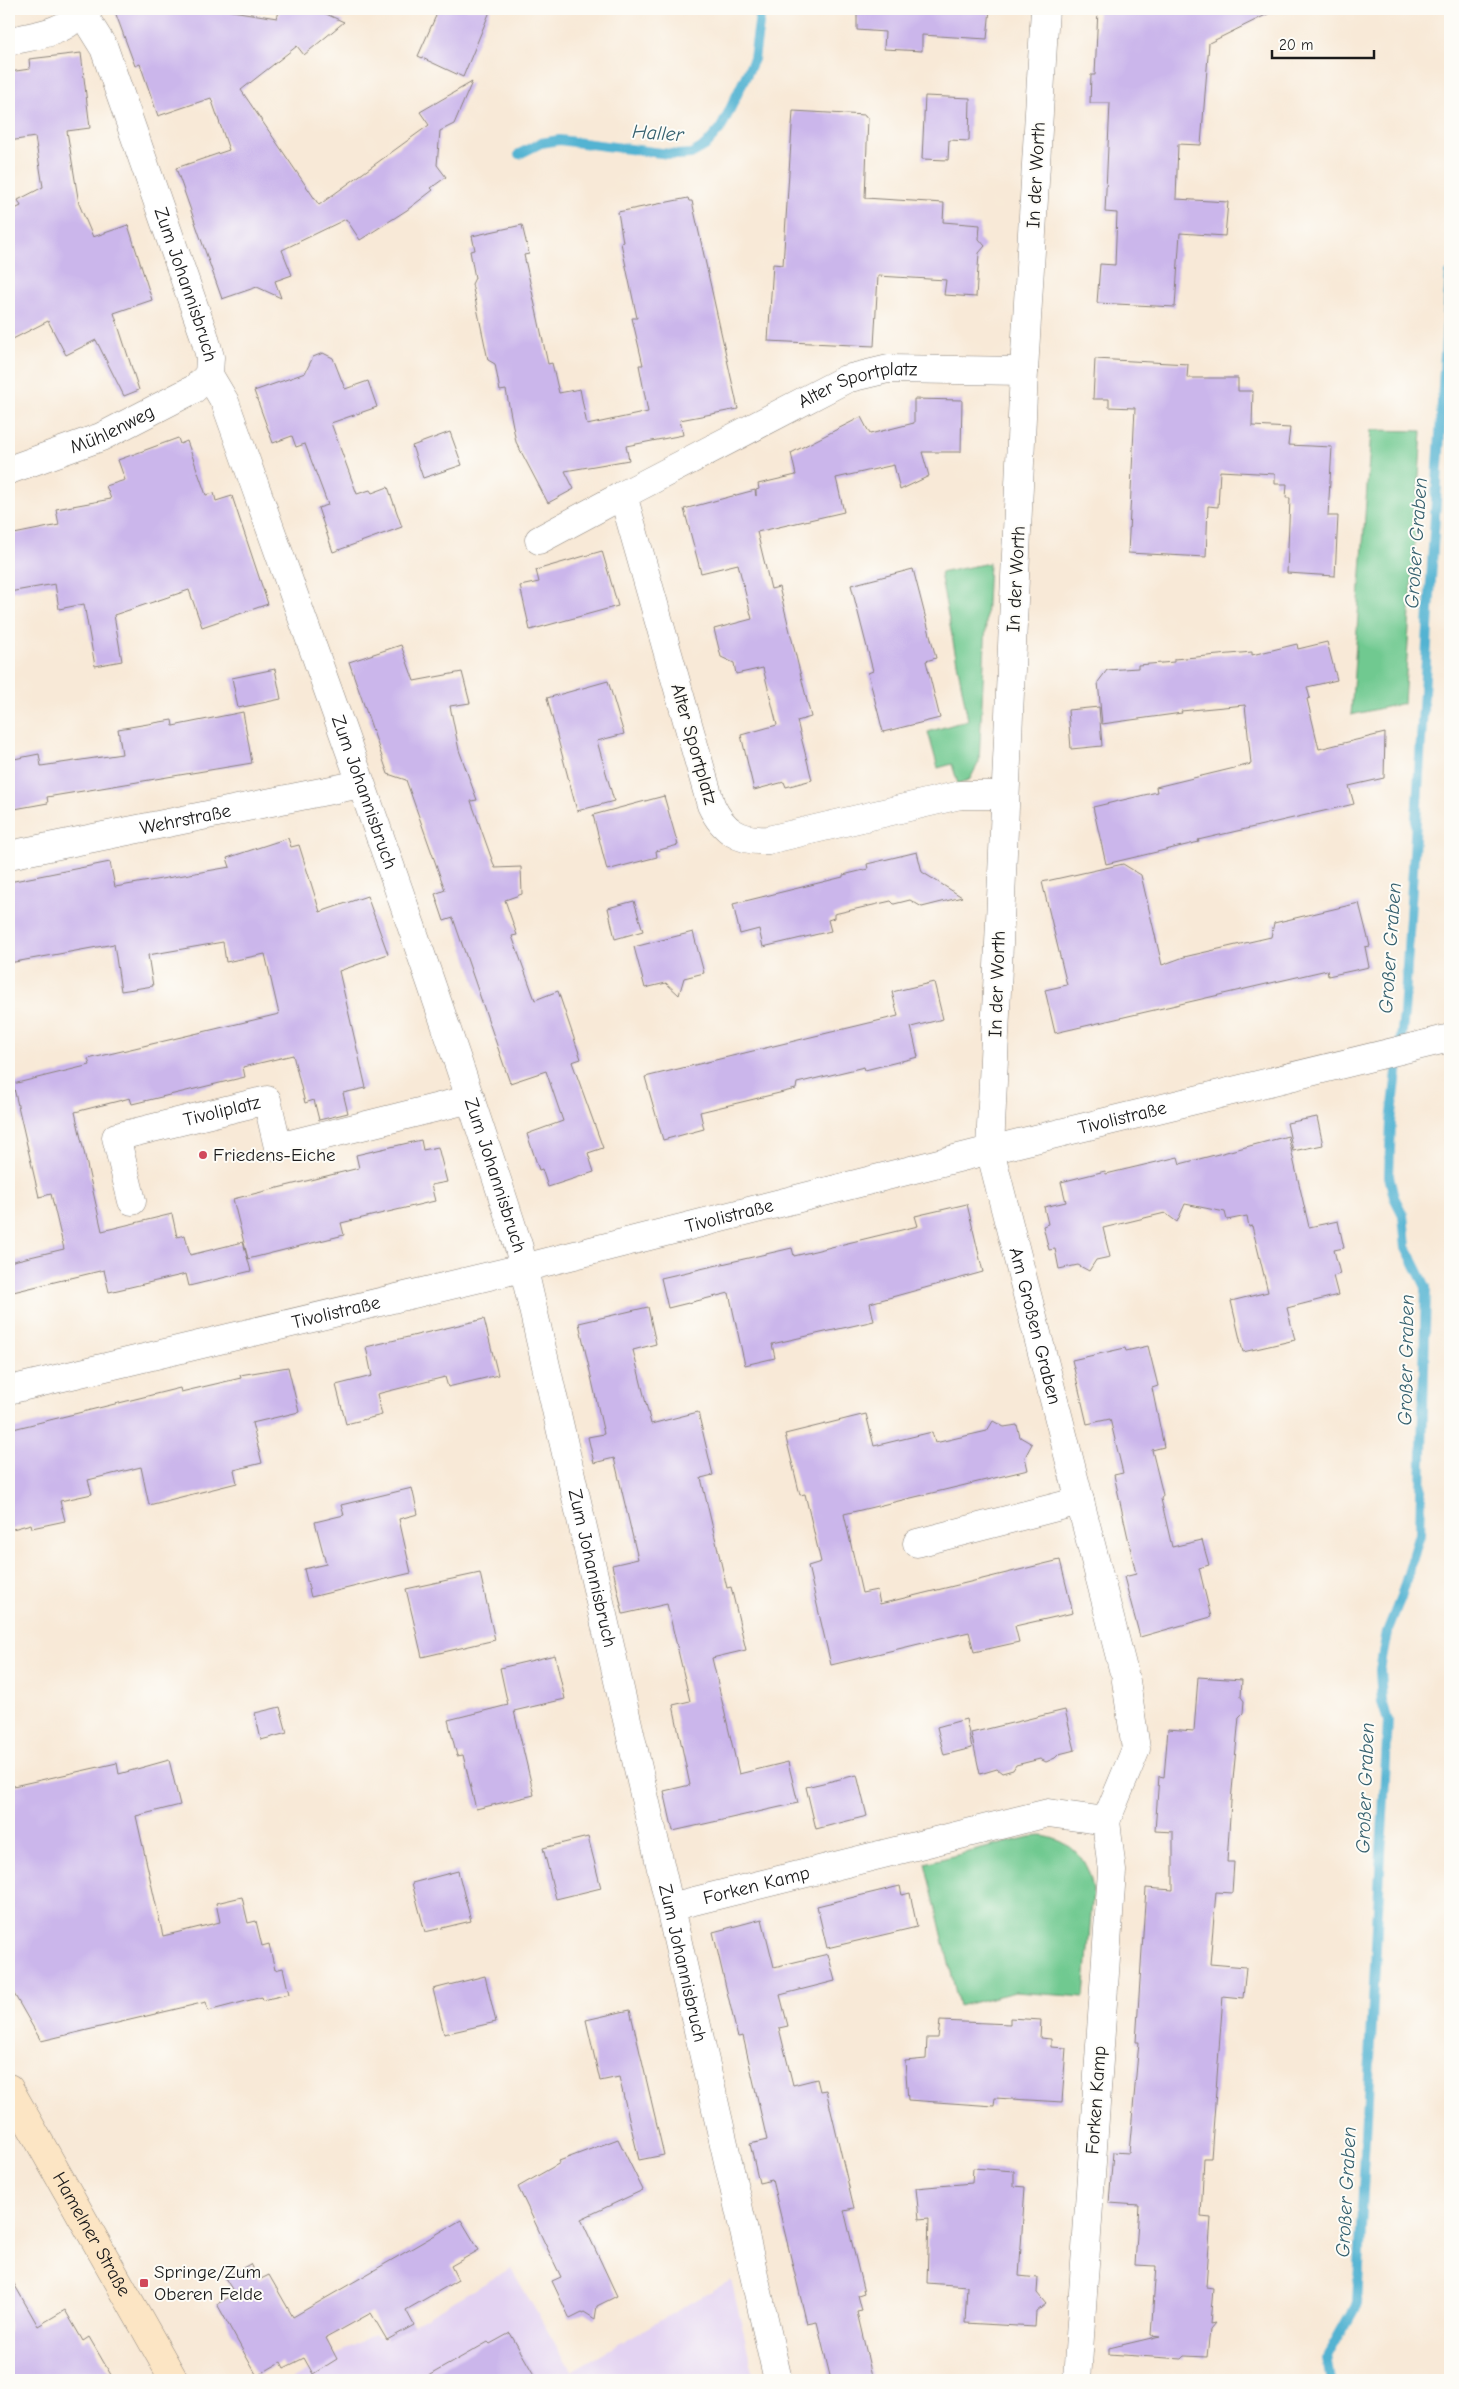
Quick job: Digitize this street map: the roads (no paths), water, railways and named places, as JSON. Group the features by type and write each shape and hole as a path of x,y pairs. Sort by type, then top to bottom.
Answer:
{"street":[{"name":"In der Worth","path":"990,1150 1024,371 1045,9"},
{"path":"9,41 43,34 64,26 81,10"},
{"name":"Zum Johannisbruch","path":"81,10 104,48 204,335 210,357 209,375 225,402 361,784 471,1099 519,1248 778,2380"},
{"name":"Alter Sportplatz","path":"539,540 846,379 888,369 1024,371"},
{"name":"Mühlenweg","path":"9,470 101,437 194,389 209,375"},
{"name":"Alter Sportplatz","path":"623,495 711,805 724,827 745,839 768,840 960,795 1005,795"},
{"name":"Wehrstraße","path":"9,855 361,784"},
{"name":"Tivolistraße","path":"9,1390 523,1268 990,1150 1450,1038"},
{"name":"Tivoliplatz","path":"132,1201 116,1137 266,1100 278,1147 471,1099"},
{"name":"Am Großen Graben","path":"990,1150 1125,1675"},
{"path":"917,1543 1080,1501"},
{"name":"Forken Kamp","path":"1077,2380 1112,1871 1106,1821 1136,1749 1125,1675"},
{"name":"Forken Kamp","path":"670,1907 1048,1812 1106,1821"},
{"name":"Hamelner Straße","path":"9,2088 174,2380"}],"waterway":[{"name":"Haller","path":"519,154 541,143 559,140 677,155 691,154 705,146 721,128 754,59 761,9"},
{"name":"Großer Graben","path":"1331,2380 1327,2358 1357,2304 1388,1721 1382,1702 1380,1670 1387,1632 1401,1597 1420,1534 1426,1287 1406,1247 1403,1215 1394,1197 1389,1176 1391,1122 1404,1014 1450,274"}],"place":[{"name":"Friedens-Eiche","path":"203,1155"},
{"name":"Springe/Zum Oberen Felde","path":"144,2283"}]}
